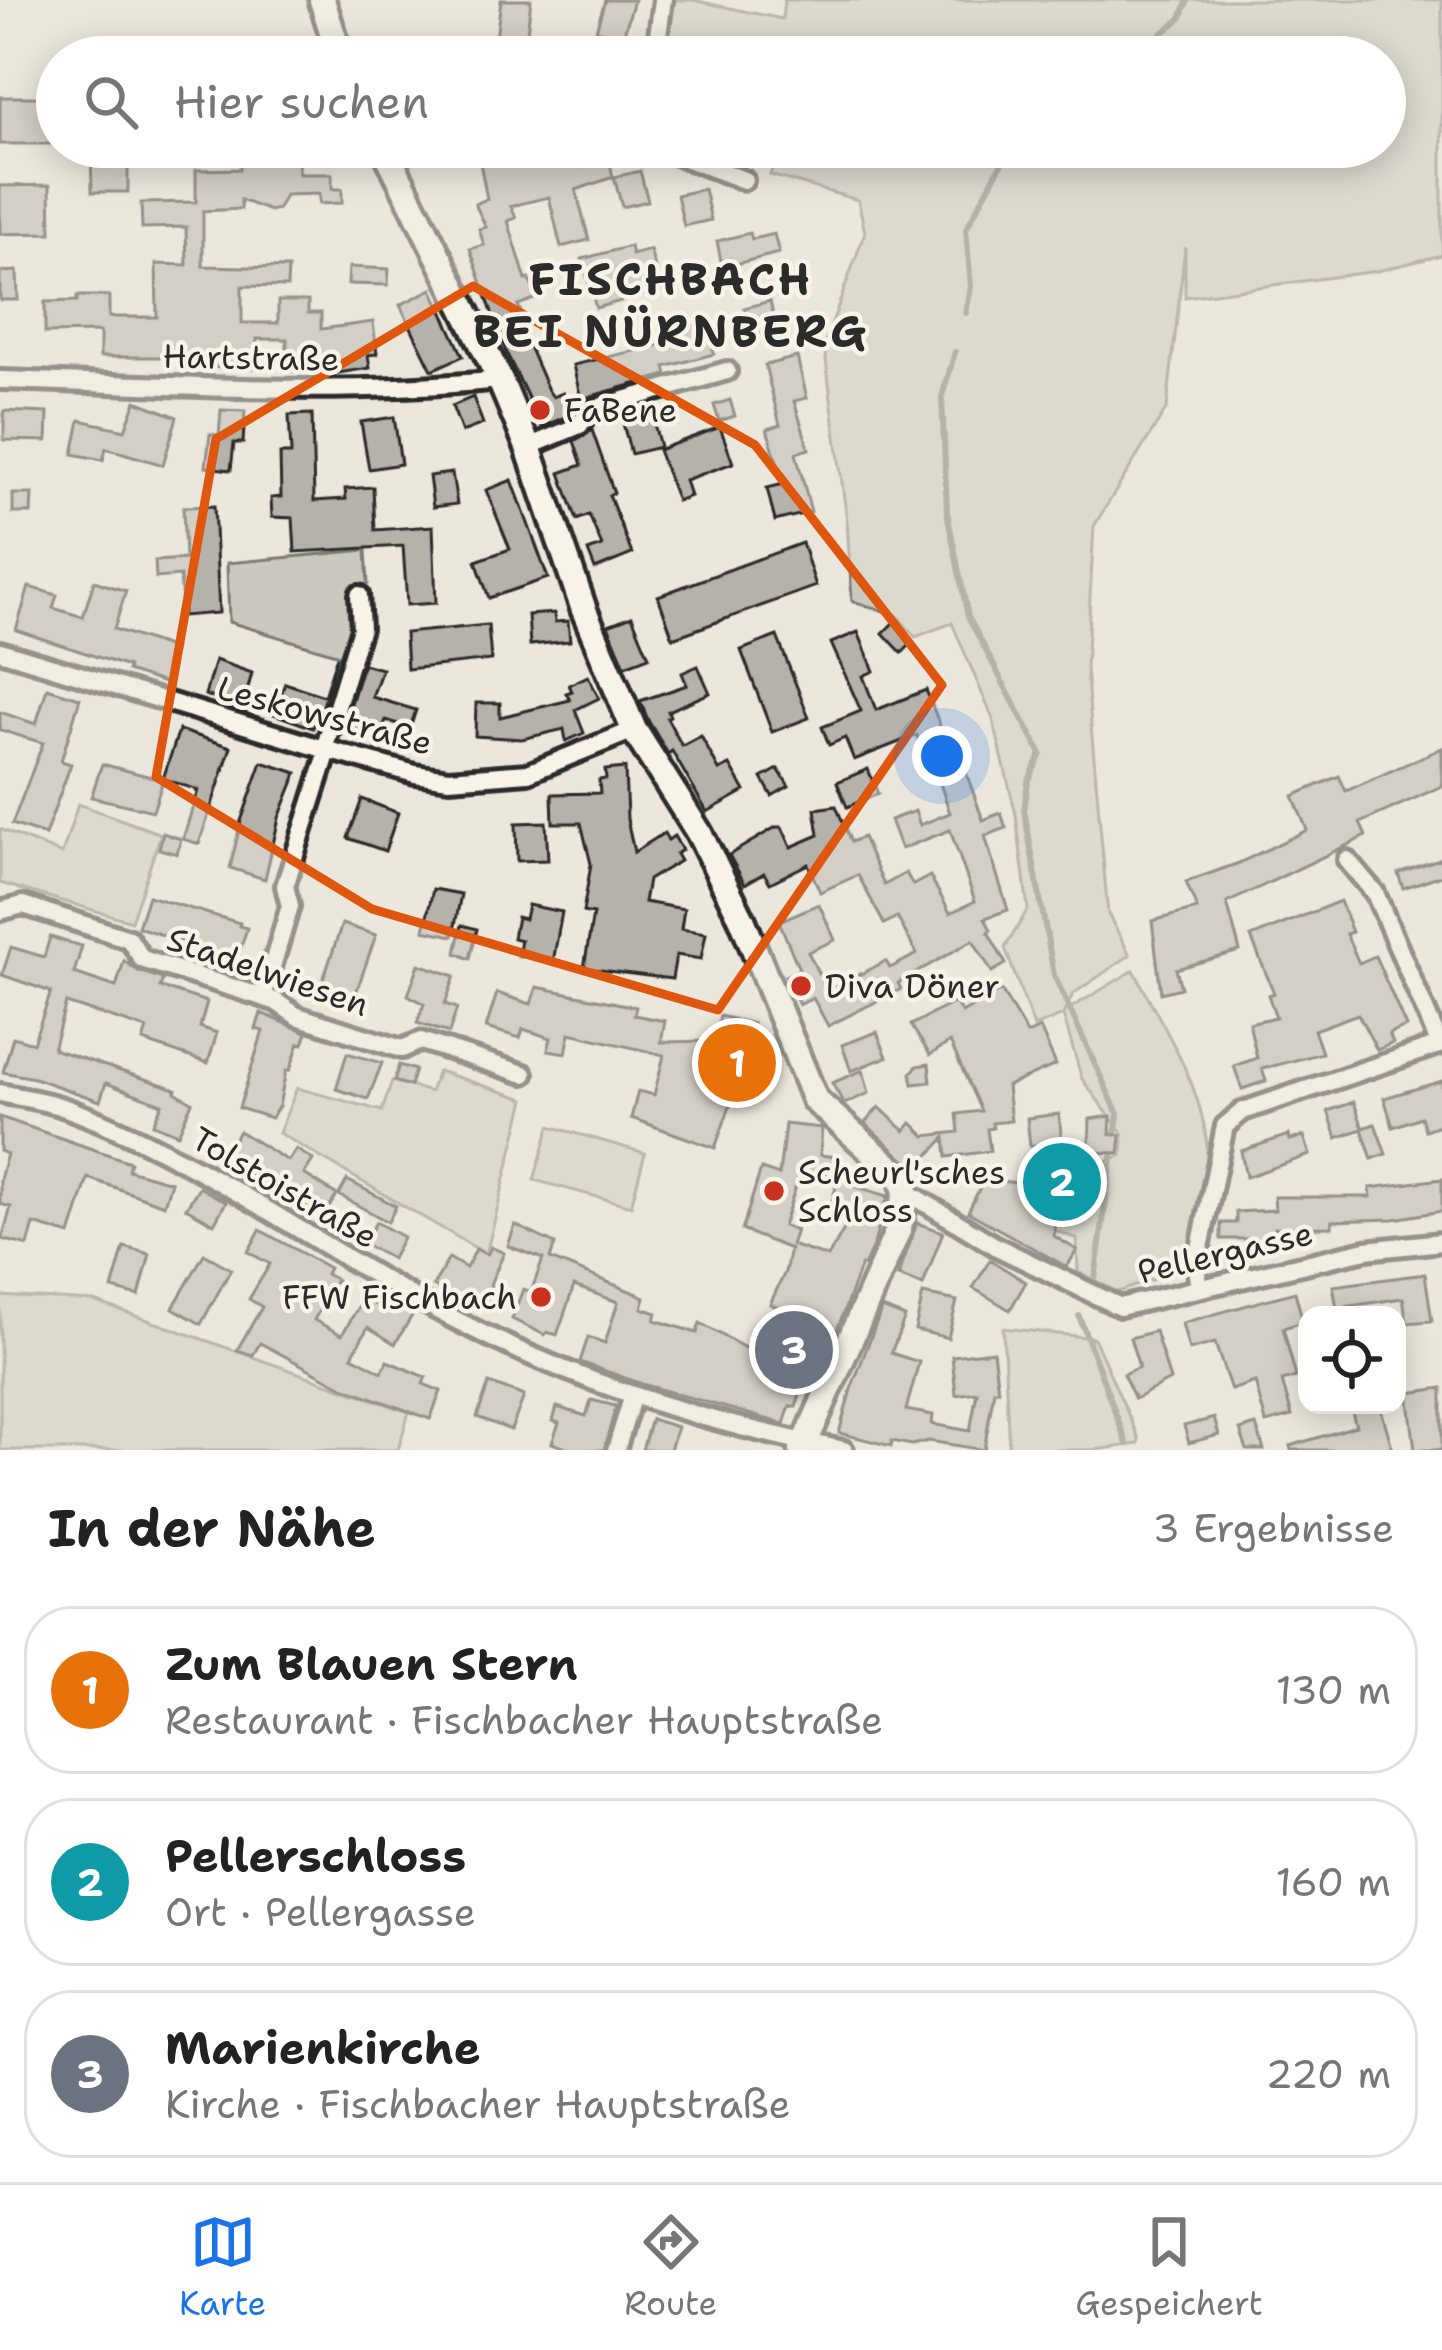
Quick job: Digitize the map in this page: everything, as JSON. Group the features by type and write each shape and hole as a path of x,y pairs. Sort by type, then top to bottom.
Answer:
{"main road":[{"path":"322,0 333,36"},
{"path":"394,168 500,380 584,610 634,730 698,833 742,919 815,1100 901,1177 906,1191 899,1228 803,1446"}],"street":[{"path":"658,36 663,0"},
{"path":"712,168 744,180"},
{"path":"528,447 580,425 589,410 727,370"},
{"name":"Hartstraße","path":"0,380 370,389 500,380"},
{"path":"263,998 290,906 285,886 361,628 359,595"},
{"name":"Leskowstraße","path":"0,651 326,750 432,777 528,773 634,730"},
{"path":"1198,1288 1197,1263 1225,1126 1243,1111 1441,1044 1375,893 1348,860"},
{"name":"Stadelwiesen","path":"0,911 23,905 129,939 142,958 263,998 297,1016 402,1049 421,1040 524,1074"},
{"name":"Tolstoistraße","path":"0,1094 68,1108 172,1157 259,1203 446,1315 633,1395 803,1446 844,1450"},
{"name":"Pellergasse","path":"906,1191 995,1246 1120,1307 1366,1250 1442,1242"},
{"path":"616,1450 633,1395"}],"highlighted area":[{"path":"473,286 755,445 942,685 718,1010 372,909 156,777 216,439"}],"shaded area":[{"path":"675,0 782,19 784,0 1442,0 1442,255 1377,271 1185,297 1185,247 1167,408 1094,526 1086,669 1108,914 1130,955 1073,994 1064,1012 1134,970 1186,1070 1204,1124 1207,1151 1202,1201 1183,1269 1118,1292 1078,1272 1077,1239 1054,1230 1057,1205 1074,1206 1077,1174 1122,1155 1123,1134 1082,1079 1063,1015 1034,1027 1005,948 1028,909 1016,815 993,719 952,623 915,637 897,615 852,601 847,521 824,345 865,232 858,200 770,175 772,168 1406,168 1406,36 667,36"},
{"path":"366,550 368,584 350,586 353,630 346,657 229,622 227,563"},
{"path":"78,804 161,834 131,921 0,883 0,829 62,854"},
{"path":"438,1071 525,1099 486,1254 279,1133 297,1088 382,1111 392,1081 430,1092"},
{"path":"550,1126 645,1153 631,1206 534,1180"},
{"path":"0,1296 94,1301 409,1412 398,1450 0,1450"},
{"path":"1003,1328 1094,1338 1138,1444 1095,1450 1009,1450"}],"building":[{"path":"501,0 531,0 527,36 496,36"},
{"path":"605,0 634,0 623,36 596,30"},
{"path":"0,97 36,97 36,144 0,144"},
{"path":"91,168 128,168 128,192 92,192"},
{"path":"299,168 299,174 332,174 332,189 342,189 342,203 319,204 319,194 285,195 278,209 270,211 241,200 241,209 203,211 203,266 288,268 287,287 242,286 242,323 278,323 278,301 308,301 308,313 321,313 321,329 373,322 377,354 368,355 370,368 338,373 287,371 287,339 257,339 254,368 186,367 186,357 100,357 100,332 45,333 45,302 77,301 77,296 109,296 109,317 157,317 156,264 187,265 186,227 142,228 141,203 196,202 196,170"},
{"path":"481,168 611,168 613,177 576,190 589,240 561,247 549,197 511,206 516,218 508,221 526,280 537,298 518,305 526,325 521,328 548,390 553,397 563,393 572,414 542,427 505,350 470,249 484,245 479,229 486,227 475,204 487,199"},
{"path":"640,171 648,201 622,207 614,177"},
{"path":"50,185 51,233 0,234 0,186"},
{"path":"704,189 711,220 684,226 677,195"},
{"path":"750,233 752,239 774,234 779,253 732,265 730,259 721,261 717,241"},
{"path":"630,246 632,255 650,250 661,290 596,308 582,259"},
{"path":"349,267 389,269 388,285 348,284"},
{"path":"17,271 18,300 0,300 0,272"},
{"path":"432,289 463,356 432,370 400,305"},
{"path":"770,301 777,332 752,338 744,308"},
{"path":"706,322 714,354 665,367 667,375 581,399 573,365 673,342 670,331"},
{"path":"797,357 807,398 794,401 809,449 796,453 811,512 775,521 767,488 784,484 767,429 780,425 765,365"},
{"path":"473,397 483,424 462,432 452,406"},
{"path":"730,400 735,416 719,421 714,405"},
{"path":"136,401 177,417 163,465 106,448 103,460 73,454 80,420 125,430"},
{"path":"221,410 245,411 243,443 234,443 231,470 206,467 210,434 219,435"},
{"path":"4,411 48,413 47,441 4,440"},
{"path":"651,412 660,447 631,454 622,420"},
{"path":"312,414 314,501 346,499 345,489 373,487 375,530 433,526 436,603 407,605 403,546 295,552 293,518 272,517 271,498 281,497 280,454 291,454 289,415"},
{"path":"394,417 401,464 369,469 361,422"},
{"path":"720,427 733,463 685,480 690,496 677,501 658,450"},
{"path":"592,430 614,493 609,495 632,554 595,569 588,551 602,546 589,515 577,520 560,473 582,465 574,441"},
{"path":"452,473 457,504 433,507 429,476"},
{"path":"512,480 548,578 489,598 476,561 510,549 486,490"},
{"path":"13,494 32,494 31,513 13,513"},
{"path":"214,506 219,613 183,616 180,576 156,578 155,561 185,559 183,507"},
{"path":"802,543 816,586 673,638 658,596"},
{"path":"94,581 126,591 114,629 174,649 165,683 16,630 29,587 57,595 53,608 83,617"},
{"path":"554,613 555,622 568,621 570,641 530,645 528,615"},
{"path":"632,616 649,657 625,666 608,625"},
{"path":"894,622 913,642 902,653 883,633"},
{"path":"488,625 491,660 407,669 405,633"},
{"path":"858,632 874,671 863,676 876,710 926,690 946,741 954,739 983,820 1001,813 1006,828 985,836 1008,910 985,918 1006,964 992,972 973,940 898,983 901,989 828,1026 813,998 799,1005 785,976 799,969 779,921 819,904 835,940 808,952 827,991 886,961 890,968 917,954 897,917 884,924 858,875 820,892 808,864 770,883 764,873 745,884 729,855 776,827 782,827 791,847 819,835 815,809 836,806 851,842 863,837 884,885 906,873 913,885 930,876 950,913 975,901 950,830 901,849 890,820 915,811 920,825 950,813 925,739 919,742 917,735 854,760 845,738 829,745 822,727 861,711 831,643"},
{"path":"777,636 809,718 772,732 741,650"},
{"path":"337,656 318,724 313,728 274,714 285,683 324,696"},
{"path":"215,660 252,673 243,707 205,695"},
{"path":"363,664 382,669 372,697 416,710 410,728 386,720 379,741 343,730"},
{"path":"698,666 710,693 668,711 667,718 682,746 701,736 719,770 730,765 745,791 707,812 640,701 687,685 682,673"},
{"path":"588,676 599,698 575,710 584,733 566,741 564,729 522,739 475,736 476,703 500,703 500,717 570,700 569,685"},
{"path":"47,688 80,698 61,761 71,764 45,835 12,824 43,743 0,730 0,712 36,724"},
{"path":"179,730 231,747 199,844 183,839 198,790 163,779"},
{"path":"1442,748 1442,786 1360,823 1366,836 1227,903 1240,951 1176,969 1181,988 1161,993 1152,921 1197,909 1186,882 1307,830 1293,796 1339,776 1346,791"},
{"path":"262,762 297,773 279,818 265,879 230,868"},
{"path":"102,764 163,780 153,811 91,797"},
{"path":"625,768 634,852 664,833 668,840 674,836 682,850 676,854 680,861 648,880 644,902 684,909 681,929 706,933 701,959 676,955 672,979 584,968 593,914 583,912 591,864 581,823 553,823 552,794 600,793 599,780 606,779 605,770"},
{"path":"778,769 789,786 772,796 762,778"},
{"path":"868,769 878,794 847,807 837,782"},
{"path":"362,799 398,813 385,851 348,838"},
{"path":"546,822 548,860 517,861 516,823"},
{"path":"163,833 181,839 177,854 159,849"},
{"path":"1442,858 1442,875 1403,888 1398,873"},
{"path":"433,889 461,894 453,936 424,930"},
{"path":"148,896 247,928 237,960 138,927"},
{"path":"1340,901 1352,932 1346,934 1359,963 1375,956 1406,1027 1389,1034 1393,1043 1377,1050 1358,1014 1314,1030 1322,1053 1262,1069 1266,1081 1242,1089 1234,1066 1257,1058 1249,1023 1276,1017 1268,995 1274,993 1251,937"},
{"path":"528,905 562,912 553,962 518,956 521,940 513,938 517,917 525,919"},
{"path":"342,924 376,935 355,996 321,986"},
{"path":"462,925 477,929 470,959 456,953"},
{"path":"50,937 82,946 74,973 116,987 124,961 163,979 160,987 207,1002 200,1027 217,1033 208,1063 143,1041 147,1029 66,1003 53,1049 176,1089 192,1102 178,1134 153,1124 162,1104 106,1083 100,1101 3,1072 13,1037 33,1043 51,992 2,975 11,947 44,957"},
{"path":"419,964 455,976 445,1004 457,1008 449,1033 417,1023 424,1004 408,995"},
{"path":"537,987 636,1007 634,1015 665,1021 661,1042 714,1041 720,1016 753,1024 749,1053 715,1148 631,1118 638,1091 654,1095 664,1055 570,1033 566,1053 548,1050 551,1038 523,1029 520,1038 486,1028 497,993 531,1004"},
{"path":"1001,990 1027,1034 1040,1028 1056,1065 1007,1086 1011,1121 992,1123 993,1128 987,1129 990,1151 947,1157 945,1138 915,1170 865,1123 879,1107 905,1131 912,1123 925,1136 959,1132 957,1114 981,1111 950,1042 930,1055 911,1025 955,1002 962,1013"},
{"path":"261,1013 307,1032 286,1071 279,1106 271,1118 239,1108 263,1031 256,1029"},
{"path":"877,1032 887,1057 851,1071 842,1045"},
{"path":"347,1053 382,1063 368,1099 336,1089"},
{"path":"929,1064 931,1082 913,1084 911,1073"},
{"path":"399,1065 415,1070 410,1086 394,1081"},
{"path":"863,1070 869,1093 844,1104 832,1083"},
{"path":"1442,1081 1442,1124 1425,1130 1421,1117 1393,1127 1384,1098"},
{"path":"1354,1102 1363,1128 1375,1124 1386,1154 1372,1159 1362,1129 1337,1138 1328,1111"},
{"path":"1059,1114 1062,1142 1030,1146 1027,1118"},
{"path":"1111,1116 1110,1134 1121,1135 1119,1153 1089,1152 1090,1119"},
{"path":"0,1117 130,1162 128,1170 171,1182 164,1205 88,1178 70,1235 34,1224 28,1246 2,1239 11,1207 0,1204 7,1154 0,1151"},
{"path":"785,1124 822,1128 820,1155 836,1157 854,1186 888,1196 873,1247 861,1265 837,1330 823,1325 797,1385 803,1386 796,1407 790,1406 784,1424 580,1362 588,1337 605,1343 618,1302 574,1286 557,1335 545,1335 512,1319 523,1289 531,1292 543,1259 508,1246 515,1225 555,1244 550,1259 645,1297 642,1308 657,1313 655,1320 697,1333 700,1323 772,1363 797,1316 770,1304 790,1249 742,1230 761,1169 779,1175","holes":["801,1171 827,1173 836,1187 829,1212 843,1217 841,1222 847,1224 828,1257 791,1245 796,1230 783,1226"]},
{"path":"239,1131 288,1161 296,1149 313,1160 304,1174 337,1195 322,1218 223,1157"},
{"path":"1289,1135 1290,1140 1304,1136 1310,1155 1246,1177 1241,1151"},
{"path":"1050,1170 1066,1172 1069,1206 1057,1205 1054,1236 1077,1250 1067,1267 968,1212 984,1179 1026,1184 1027,1173 1049,1176"},
{"path":"1442,1179 1442,1211 1394,1219 1332,1221 1332,1227 1275,1228 1275,1239 1221,1239 1221,1223 1236,1223 1236,1212 1275,1210 1274,1197 1371,1197 1370,1188"},
{"path":"347,1180 396,1206 388,1222 339,1195"},
{"path":"199,1187 226,1202 214,1224 186,1208"},
{"path":"376,1222 403,1237 392,1259 364,1244"},
{"path":"917,1223 943,1232 923,1285 898,1276"},
{"path":"260,1230 329,1268 326,1274 336,1280 314,1320 342,1335 363,1298 381,1308 386,1299 413,1314 395,1344 368,1327 352,1356 382,1372 387,1361 426,1377 423,1384 441,1391 430,1419 343,1387 260,1343 253,1355 237,1350 262,1307 249,1299 270,1264 248,1252"},
{"path":"124,1247 150,1254 139,1296 112,1289"},
{"path":"491,1247 504,1253 486,1305 466,1296 462,1302 433,1286 449,1258 466,1268 476,1249 487,1255"},
{"path":"204,1254 231,1269 201,1324 173,1308"},
{"path":"990,1260 1026,1282 1010,1310 973,1288"},
{"path":"1425,1274 1432,1321 1407,1323 1403,1298 1337,1306 1333,1286"},
{"path":"1295,1292 1298,1324 1283,1328 1296,1377 1282,1381 1292,1416 1266,1423 1255,1382 1231,1390 1215,1343 1189,1350 1182,1323"},
{"path":"923,1294 957,1301 948,1338 915,1330"},
{"path":"882,1308 905,1317 891,1353 919,1362 906,1410 933,1415 932,1424 970,1431 977,1392 956,1395 952,1356 993,1351 998,1390 994,1390 984,1450 929,1441 912,1445 892,1441 891,1446 839,1433"},
{"path":"1155,1331 1170,1380 1135,1399 1123,1374 1139,1367 1130,1338"},
{"path":"489,1383 524,1396 511,1430 477,1417"},
{"path":"1442,1388 1442,1450 1415,1450 1408,1393"},
{"path":"591,1400 616,1406 604,1450 572,1450 552,1443 559,1423 553,1421 557,1407 586,1416"},
{"path":"1353,1414 1382,1414 1393,1450 1291,1450 1290,1446 1356,1426"},
{"path":"1214,1418 1219,1435 1189,1443 1184,1426"},
{"path":"651,1419 677,1427 670,1450 642,1450"},
{"path":"1256,1425 1264,1450 1247,1450 1240,1430"}],"waterway":[{"path":"1159,36 1181,18 1188,0"},
{"path":"966,313 971,287 966,229 999,168"},
{"path":"955,352 942,397 947,512 968,617 1041,754 1028,782 1024,810 1054,975 1118,1114 1095,1279"},
{"path":"1079,1316 1127,1444"}],"place":[{"name":"FaBene","path":"540,410"},
{"name":"Diva Döner","path":"801,986"},
{"name":"Zum Blauen Stern","path":"737,1063"},
{"name":"Pellerschloss","path":"1062,1182"},
{"name":"Scheurl'sches Schloss","path":"774,1191"},
{"name":"FFW Fischbach","path":"541,1297"},
{"name":"Marienkirche","path":"794,1350"}],"district":[{"name":"FISCHBACH BEI NÜRNBERG","path":"671,305"}]}
